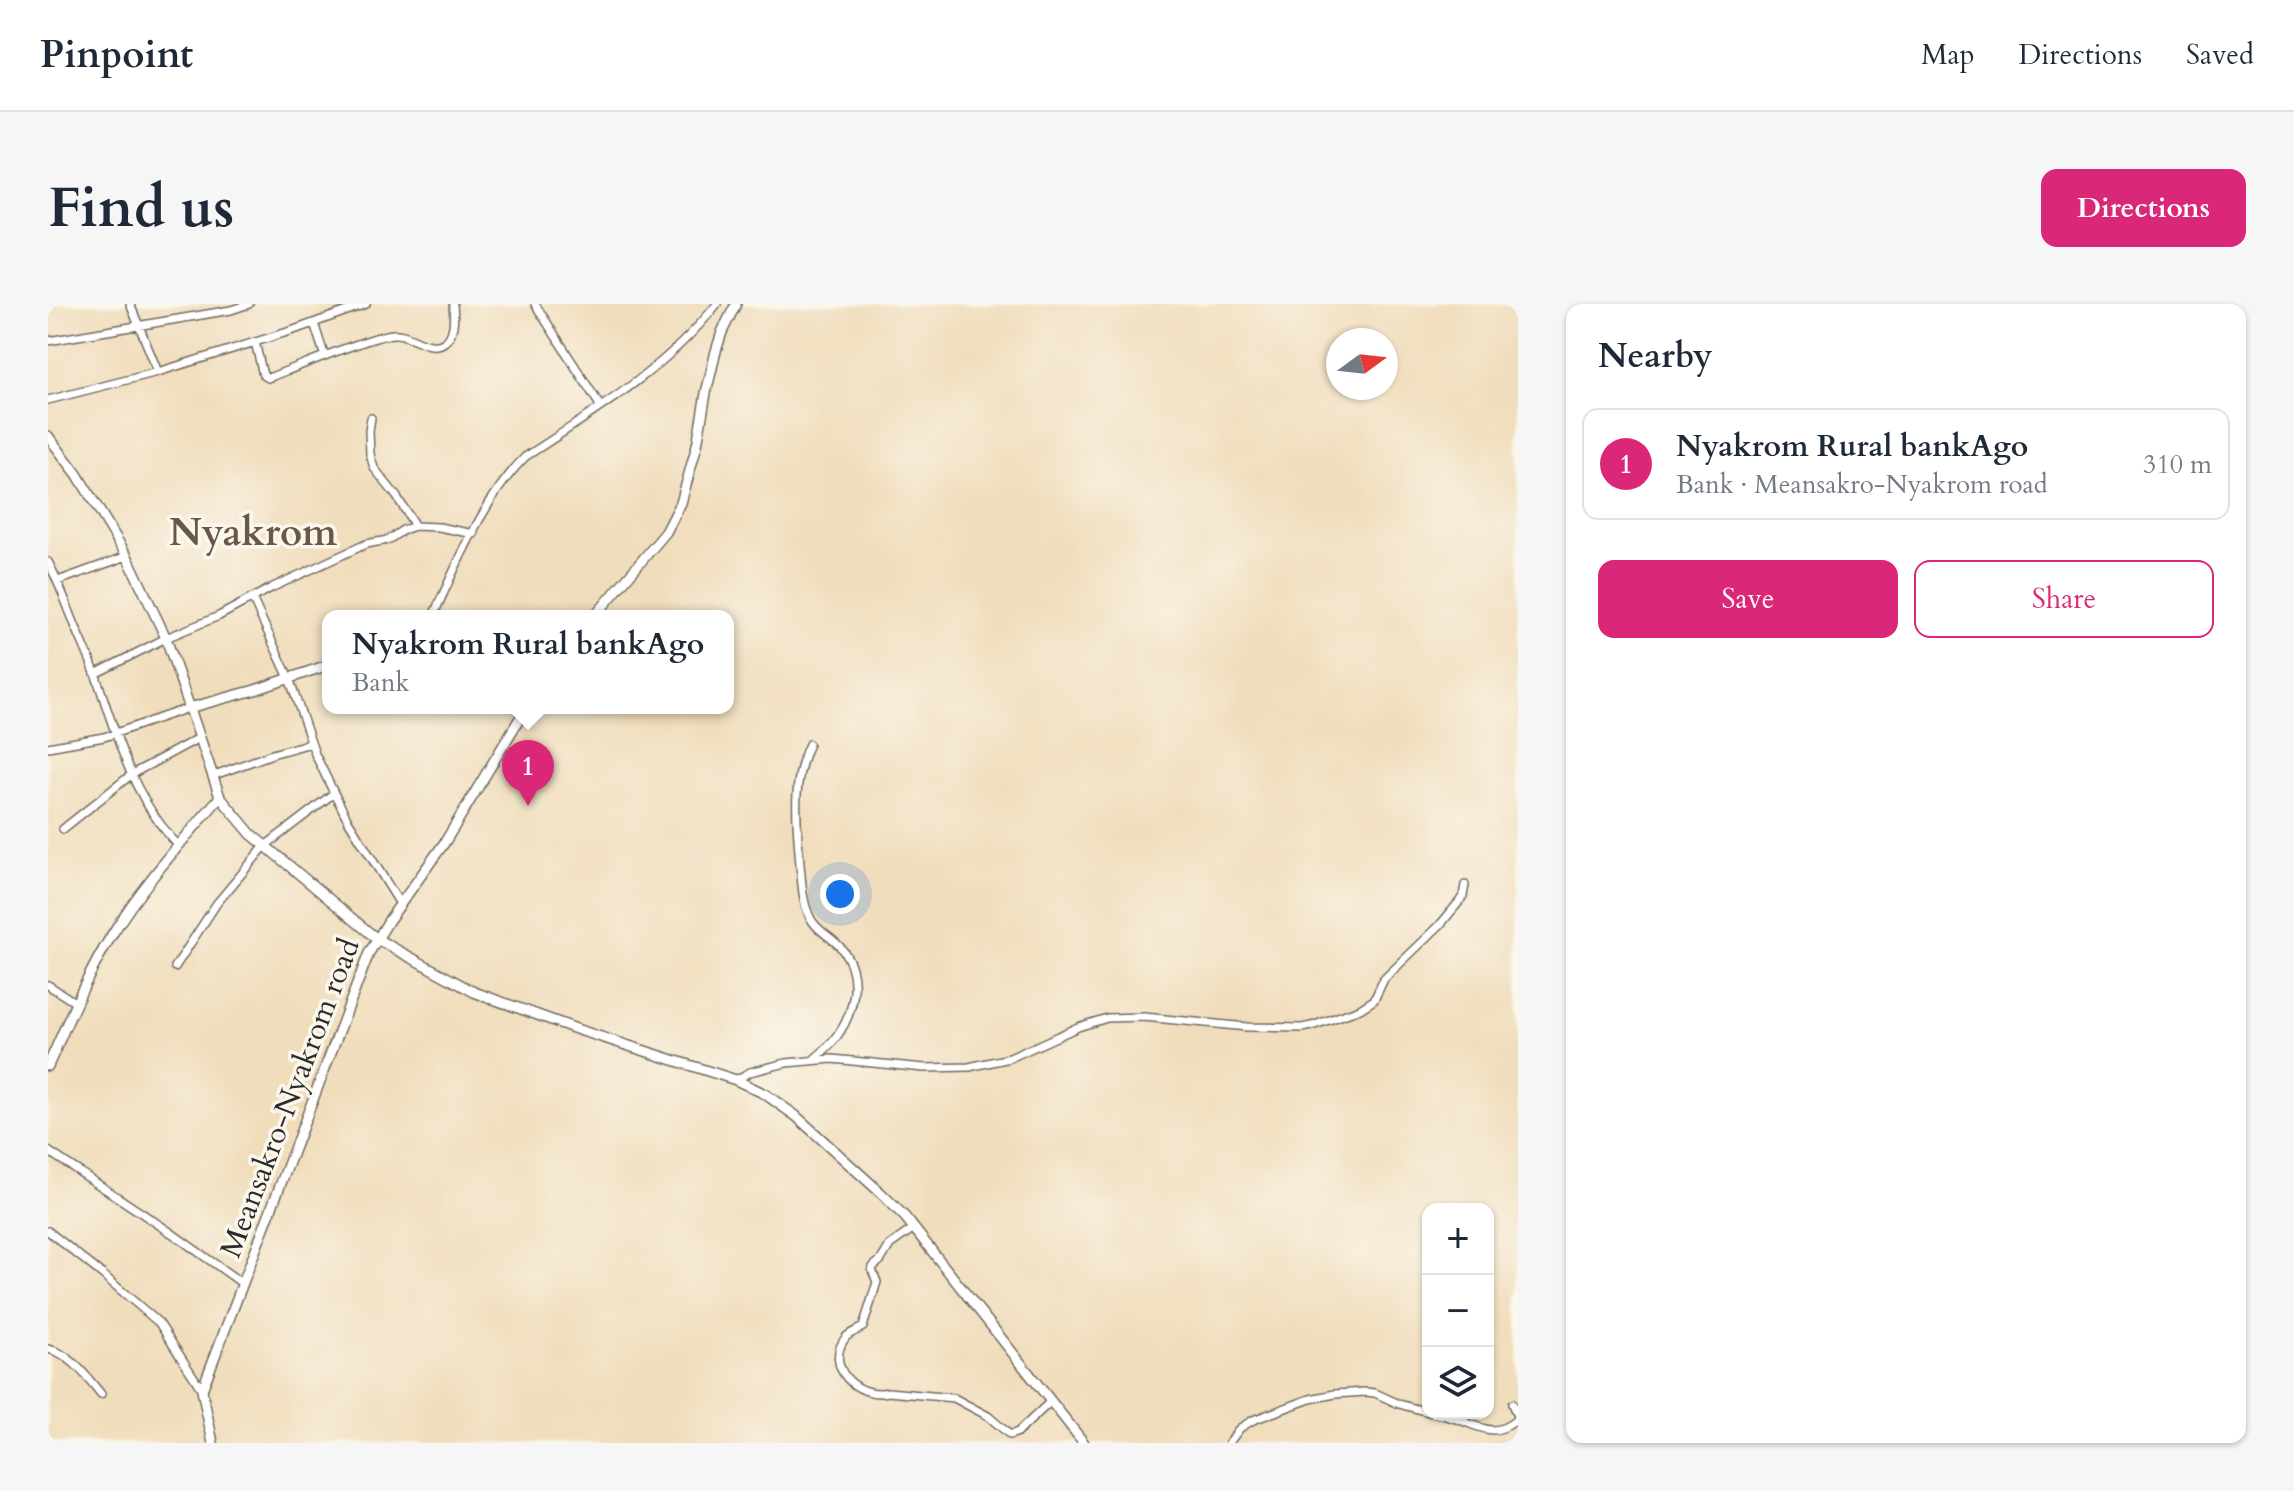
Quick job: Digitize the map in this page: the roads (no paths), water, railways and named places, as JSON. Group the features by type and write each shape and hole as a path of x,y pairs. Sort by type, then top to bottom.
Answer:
{"street":[{"path":"130,304 158,372"},
{"path":"48,341 231,310 249,304"},
{"path":"48,400 158,372 366,304"},
{"path":"255,342 266,378 324,354 396,333 425,343 441,344 452,330 455,320 453,304"},
{"path":"535,304 601,407"},
{"path":"436,610 498,488 511,471 525,457 601,407 671,354 717,304"},
{"path":"600,610 666,532 681,503 697,445 716,351 736,304"},
{"path":"314,323 324,354"},
{"path":"371,418 370,454 374,468 415,526"},
{"path":"48,436 77,474 127,556 166,638 220,797 251,834 377,939 474,992 592,1035 736,1080 765,1094 796,1116 881,1193 914,1228 1084,1443"},
{"path":"95,674 366,544 388,540 403,530 415,526 439,527 474,534"},
{"path":"58,581 127,556"},
{"path":"48,562 95,674 113,734 154,817 179,846"},
{"path":"252,598 289,678 311,743 334,793 400,904"},
{"path":"48,747 113,734 322,667"},
{"name":"Meansakro-Nyakrom road","path":"202,1390 369,953 445,842 522,714"},
{"path":"63,829 132,774 199,738"},
{"path":"212,776 311,743"},
{"path":"809,744 799,770 795,814 802,885 807,911 813,923 844,951 853,967 855,985 846,1021 834,1040 813,1060"},
{"path":"175,967 217,903 265,846 334,793"},
{"path":"48,1066 84,984 114,931 220,797"},
{"path":"736,1080 750,1072 813,1060 924,1068 969,1067 1010,1058 1078,1027 1107,1018 1144,1017 1262,1027 1312,1026 1360,1009 1374,1000 1384,979 1440,925 1459,902 1465,885"},
{"path":"48,985 76,1003"},
{"path":"48,1151 243,1284"},
{"path":"914,1228 890,1245 873,1267 877,1282 863,1327 847,1336 839,1354 847,1380 856,1388 877,1395 888,1392 954,1398 988,1416 1010,1435 1018,1432 1050,1402"},
{"path":"48,1231 159,1323 202,1390 213,1443"},
{"path":"48,1349 58,1351 71,1361 101,1394"},
{"path":"1229,1443 1240,1428 1253,1420 1310,1399 1335,1394 1375,1393 1422,1411"},
{"path":"1456,1419 1479,1429 1498,1430 1516,1420 1512,1404"}],"place":[{"name":"Nyakrom Rural bankAgo","path":"528,806"}],"district":[{"name":"Nyakrom","path":"253,533"}]}
